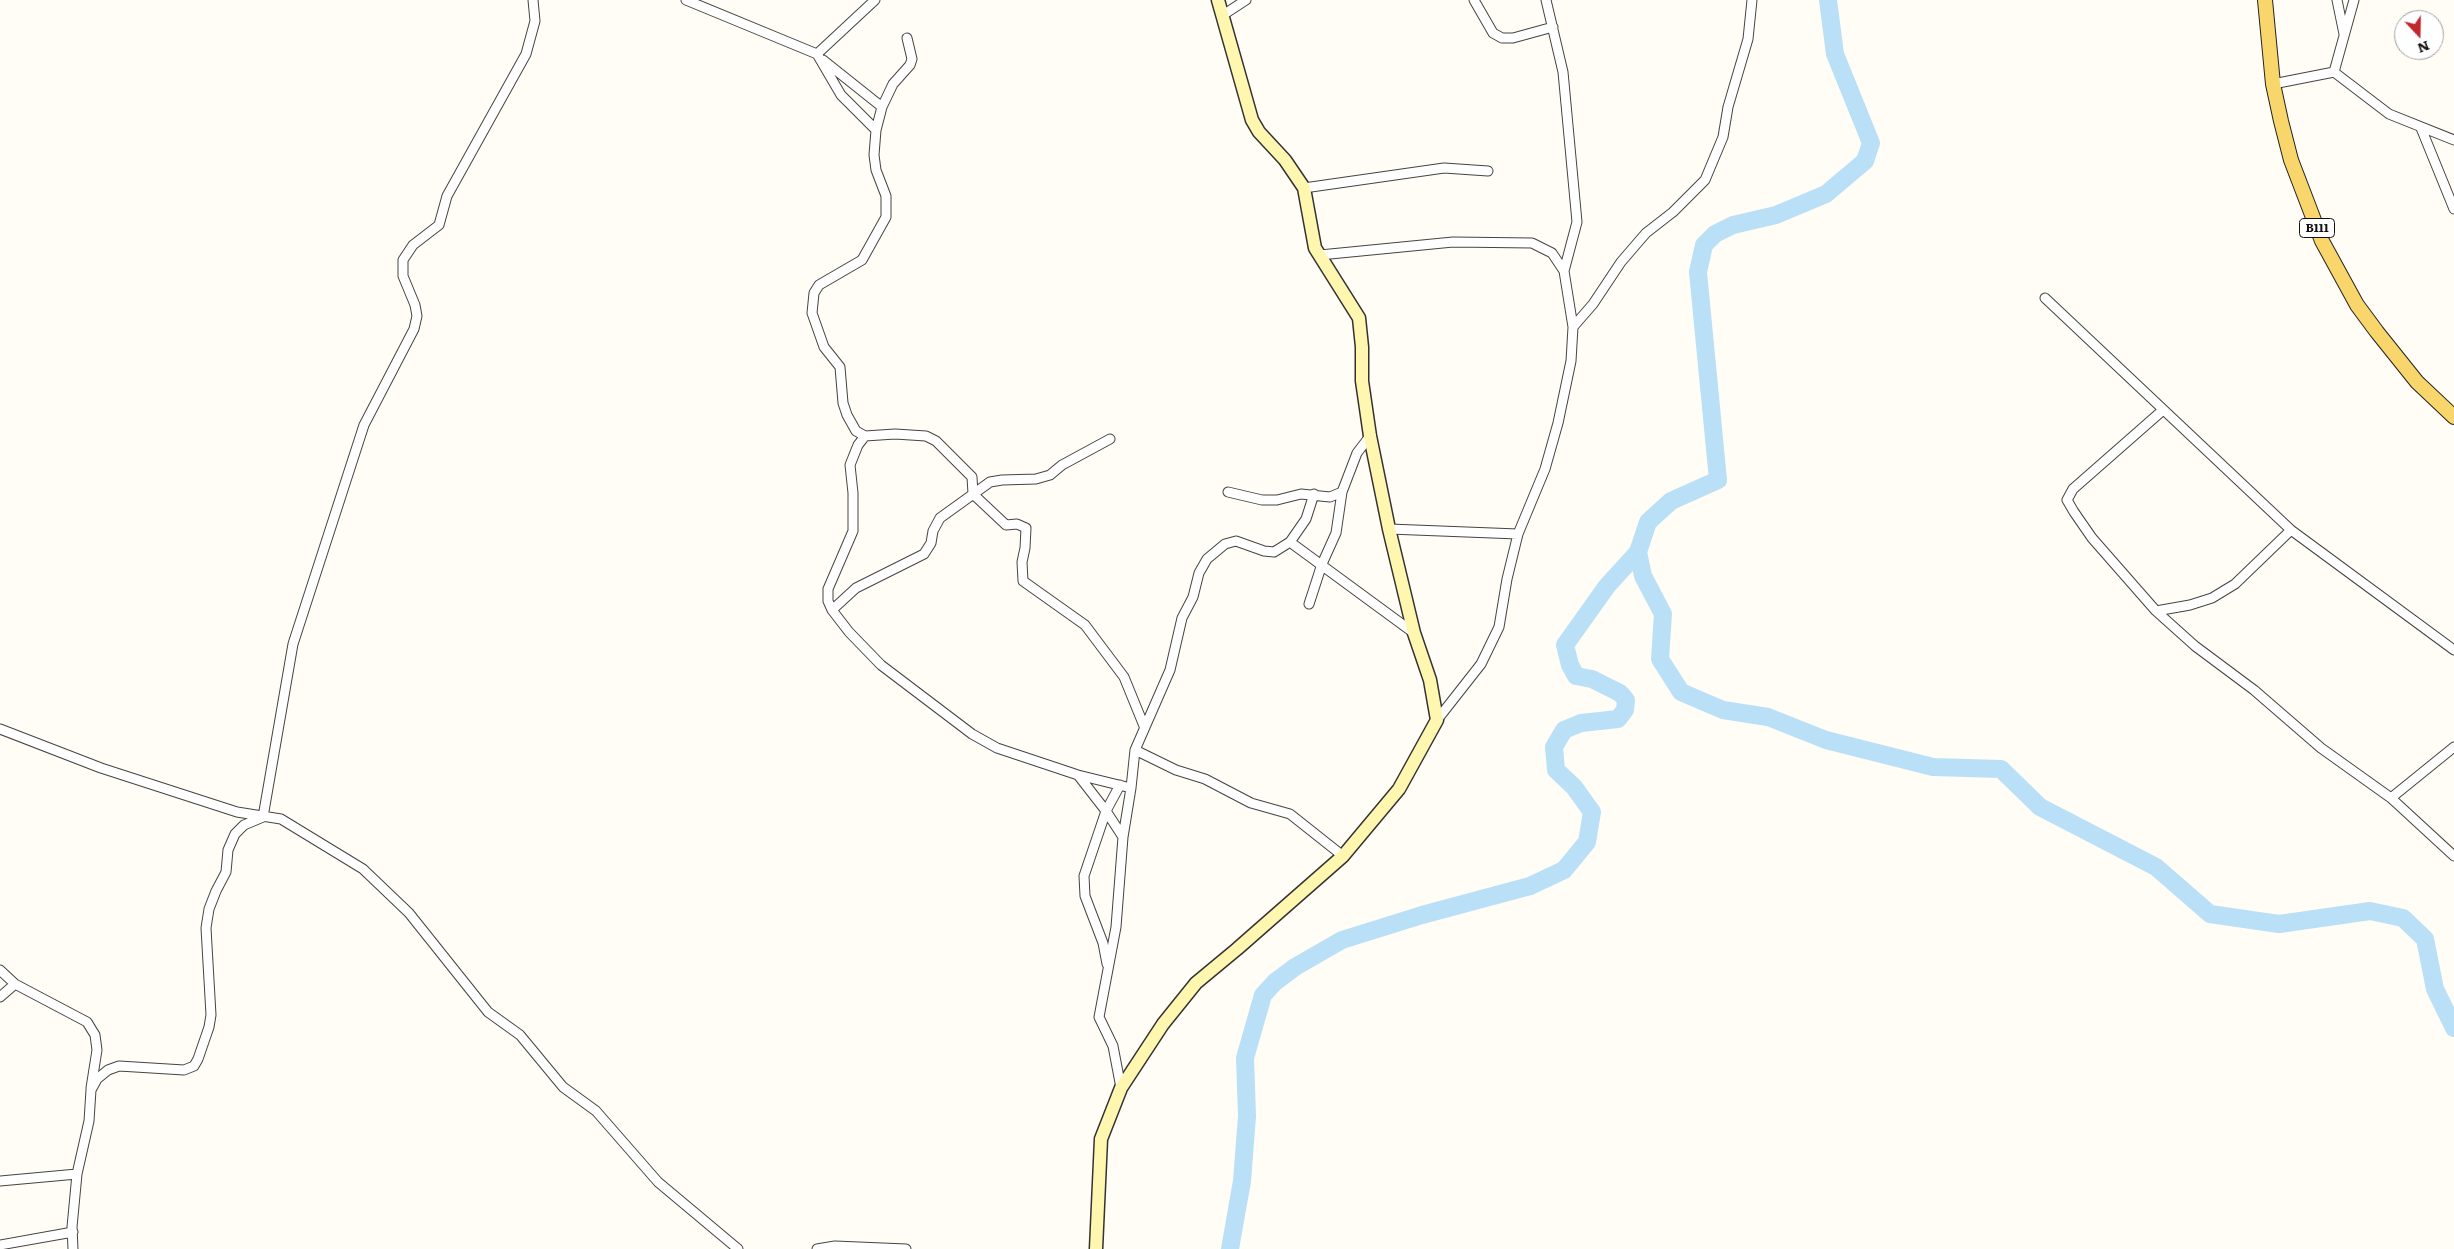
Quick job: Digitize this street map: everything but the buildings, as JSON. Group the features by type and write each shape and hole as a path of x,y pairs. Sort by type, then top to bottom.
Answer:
{"main road":[{"name":"B111","path":"2265,0 2273,84 2291,160 2322,241 2357,305 2417,382 2454,417"}],"street":[{"path":"263,817 293,644 364,425 414,329 417,316 415,305 403,276 403,260 413,245 438,225 447,196 526,54 535,21 532,0"},
{"path":"686,0 819,56 882,107"},
{"path":"819,56 875,0"},
{"path":"1218,0 1252,120 1259,132 1285,160 1304,188 1315,248 1359,318 1362,346 1362,381 1370,436 1389,529 1414,633 1430,680 1437,720"},
{"path":"1223,15 1246,0"},
{"path":"1474,0 1493,34 1502,38 1513,38 1553,27"},
{"path":"1096,1249 1101,1139 1121,1088 1163,1024 1196,983 1238,949 1343,856 1399,789 1437,720 1481,664 1499,627 1506,579 1518,534 1546,469 1571,362 1573,328 1564,271 1577,222 1563,72 1546,0"},
{"path":"1573,328 1593,304 1621,262 1646,233 1673,212 1705,180 1723,137 1728,107 1748,39 1752,0"},
{"path":"2337,0 2344,34"},
{"path":"2334,72 2344,34 2352,15 2354,0"},
{"path":"907,38 912,59 910,65 893,84 882,107 876,130 874,155 876,170 886,196 886,217 862,260 819,285 814,293 812,313 824,347 840,367 843,403 847,415 856,431 865,436 895,434 926,436 936,442 972,478 973,494 1006,525 1017,524 1026,528 1022,562 1023,581 1085,625 1124,677 1144,726"},
{"path":"819,56 841,95 876,130"},
{"path":"2273,84 2334,72 2389,114 2454,140"},
{"path":"2421,128 2454,209"},
{"path":"1304,188 1444,168 1488,170"},
{"path":"1320,255 1453,242 1532,243 1552,253 1564,271"},
{"path":"2044,298 2291,530 2454,650"},
{"path":"2163,410 2073,489 2067,500 2092,538 2156,611 2195,646 2254,690 2322,748 2391,798 2454,856"},
{"path":"865,436 858,445 850,465 853,493 853,531 828,589 828,601 832,610 849,632 881,665 972,734 997,748 1078,775 1131,788"},
{"path":"1308,604 1322,564 1336,533 1342,492 1357,452 1370,436"},
{"path":"832,610 856,588 924,554 931,543 933,531 940,518 990,482 1036,479 1050,474 1062,465 1110,439"},
{"path":"1228,492 1262,500 1278,500 1301,494 1330,497 1342,492"},
{"path":"1121,1088 1113,1046 1099,1017 1116,928 1122,837 1131,788 1135,750 1170,670 1182,618 1193,597 1199,573 1207,559 1225,544 1236,541 1264,552 1274,552 1290,542 1306,519 1314,494"},
{"path":"1389,529 1518,534"},
{"path":"2156,611 2190,605 2212,598 2234,584 2291,530"},
{"path":"1290,542 1414,633"},
{"path":"0,728 101,768 237,812 287,822 348,858 375,878 443,952 488,1012 520,1035 563,1087 596,1111 658,1182 738,1249"},
{"path":"2391,798 2454,747"},
{"path":"1135,750 1176,770 1205,779 1251,803 1290,814 1343,856"},
{"path":"1078,775 1106,811 1122,837"},
{"path":"1108,968 1103,943 1085,896 1084,876 1106,811 1120,785"},
{"path":"91,1090 97,1079 114,1067 131,1066 184,1070 191,1068 197,1062 211,1019 206,928 209,909 226,872 228,850 235,834 244,825 263,817"},
{"path":"0,970 15,984 76,1015 90,1026 95,1035 97,1050 92,1075 89,1121 77,1174 73,1249"},
{"path":"0,997 15,984"},
{"path":"0,1182 77,1174"},
{"path":"0,1245 73,1232"},
{"path":"817,1249 835,1246 906,1249"}],"waterway":[{"path":"1828,0 1835,54 1871,143 1865,161 1826,194 1776,215 1733,225 1715,234 1704,245 1698,272 1718,480 1671,501 1648,522 1638,552 1643,576 1663,614 1660,659 1681,692 1723,710 1768,717 1826,740 1933,767 2001,769 2040,807 2156,867 2210,914 2279,924 2370,911 2403,918 2425,939 2435,989 2454,1028"},
{"path":"1230,1249 1242,1181 1247,1116 1245,1058 1263,995 1275,982 1295,967 1342,940 1422,915 1530,886 1564,870 1587,842 1592,812 1574,787 1556,770 1554,747 1564,730 1581,723 1618,719 1625,710 1626,700 1620,693 1592,679 1576,676 1570,665 1565,645 1607,586 1638,552"}]}
